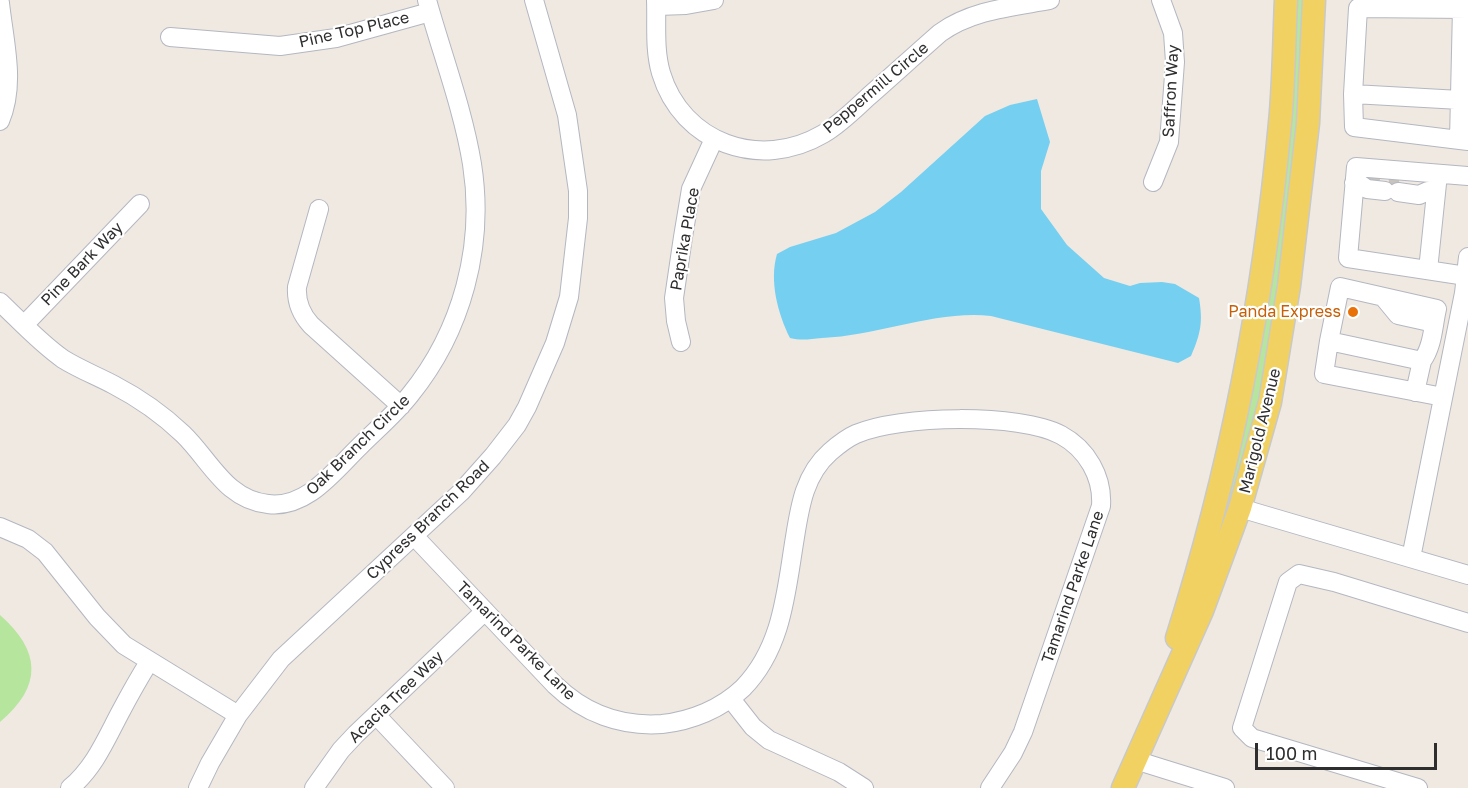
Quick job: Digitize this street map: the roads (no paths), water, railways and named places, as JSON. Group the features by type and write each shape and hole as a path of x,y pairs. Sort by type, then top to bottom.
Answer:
{"main road":[{"name":"Marigold Avenue","path":"1159,703 1212,511 1240,396 1256,306 1280,122 1286,0"},
{"name":"Marigold Avenue","path":"1123,788 1202,611 1240,508 1270,402 1289,286 1308,123 1314,0"}],"street":[{"name":"Cypress Branch Road","path":"198,788 210,762 238,715 281,659 474,479 516,425 535,390 566,312 578,218 577,176 564,105 534,0"},
{"path":"657,3 686,5 714,0"},
{"name":"Peppermill Circle","path":"657,3 658,60 666,87 675,103 700,130 714,139 727,145 758,152 792,148 809,141 839,122 950,26 976,14 1050,0"},
{"name":"Saffron Way","path":"1153,182 1167,150 1171,133 1175,62 1173,33 1161,0"},
{"path":"0,3 8,78 6,104 0,121"},
{"name":"Pine Top Place","path":"170,37 280,46 336,38 429,6"},
{"name":"Oak Branch Circle","path":"0,302 65,360 130,394 164,417 194,445 230,489 244,498 258,503 276,505 286,504 309,493 401,406 433,364 466,286 474,239 475,202 472,165 463,124 429,6"},
{"path":"1358,8 1465,9 1460,100 1463,140 1354,128 1353,94 1358,8"},
{"path":"1353,94 1460,100"},
{"name":"Paprika Place","path":"681,342 674,297 683,237 691,189 714,139"},
{"path":"1466,276 1348,258 1356,167 1468,176"},
{"path":"1428,270 1432,192 1438,174"},
{"path":"1354,183 1360,183 1367,189 1394,189 1419,195 1432,192"},
{"name":"Pine Bark Way","path":"24,324 140,204"},
{"path":"319,209 297,287 300,309 311,325 401,406"},
{"path":"1411,558 1468,257"},
{"path":"1415,392 1422,361 1427,354 1437,309 1340,287 1324,374 1415,392 1443,397"},
{"path":"1329,341 1422,361"},
{"name":"Tamarind Parke Lane","path":"414,536 565,694 601,716 635,724 671,723 693,718 731,699 759,668 776,638 783,612 799,510 806,486 819,464 839,444 872,429 917,421 980,420 1050,430 1069,440 1091,463 1099,481 1101,506 1023,732 1003,770 990,788"},
{"path":"1240,508 1468,575"},
{"path":"0,526 28,539 45,552 114,637 149,662 238,715"},
{"path":"1418,788 1252,738 1242,728 1288,582 1299,574 1334,582 1468,623"},
{"name":"Acacia Tree Way","path":"314,788 342,750 485,611"},
{"path":"70,788 96,759 130,693 149,662"},
{"path":"731,699 753,727 769,740 833,769 864,788"},
{"path":"376,715 445,788"},
{"path":"1135,760 1225,788"}],"water":[{"path":"1037,99 1050,142 1041,171 1041,209 1067,245 1104,278 1130,286 1162,282 1175,284 1199,298 1200,327 1191,356 1178,363 991,316 970,315 928,320 843,336 806,340 790,338 782,319 774,286 777,254 790,247 836,233 875,212 901,192 985,116 1010,105"}],"tunnel":[{"path":"1362,183 1370,181 1399,183"}],"place":[{"name":"Panda Express","path":"1353,312"}]}
